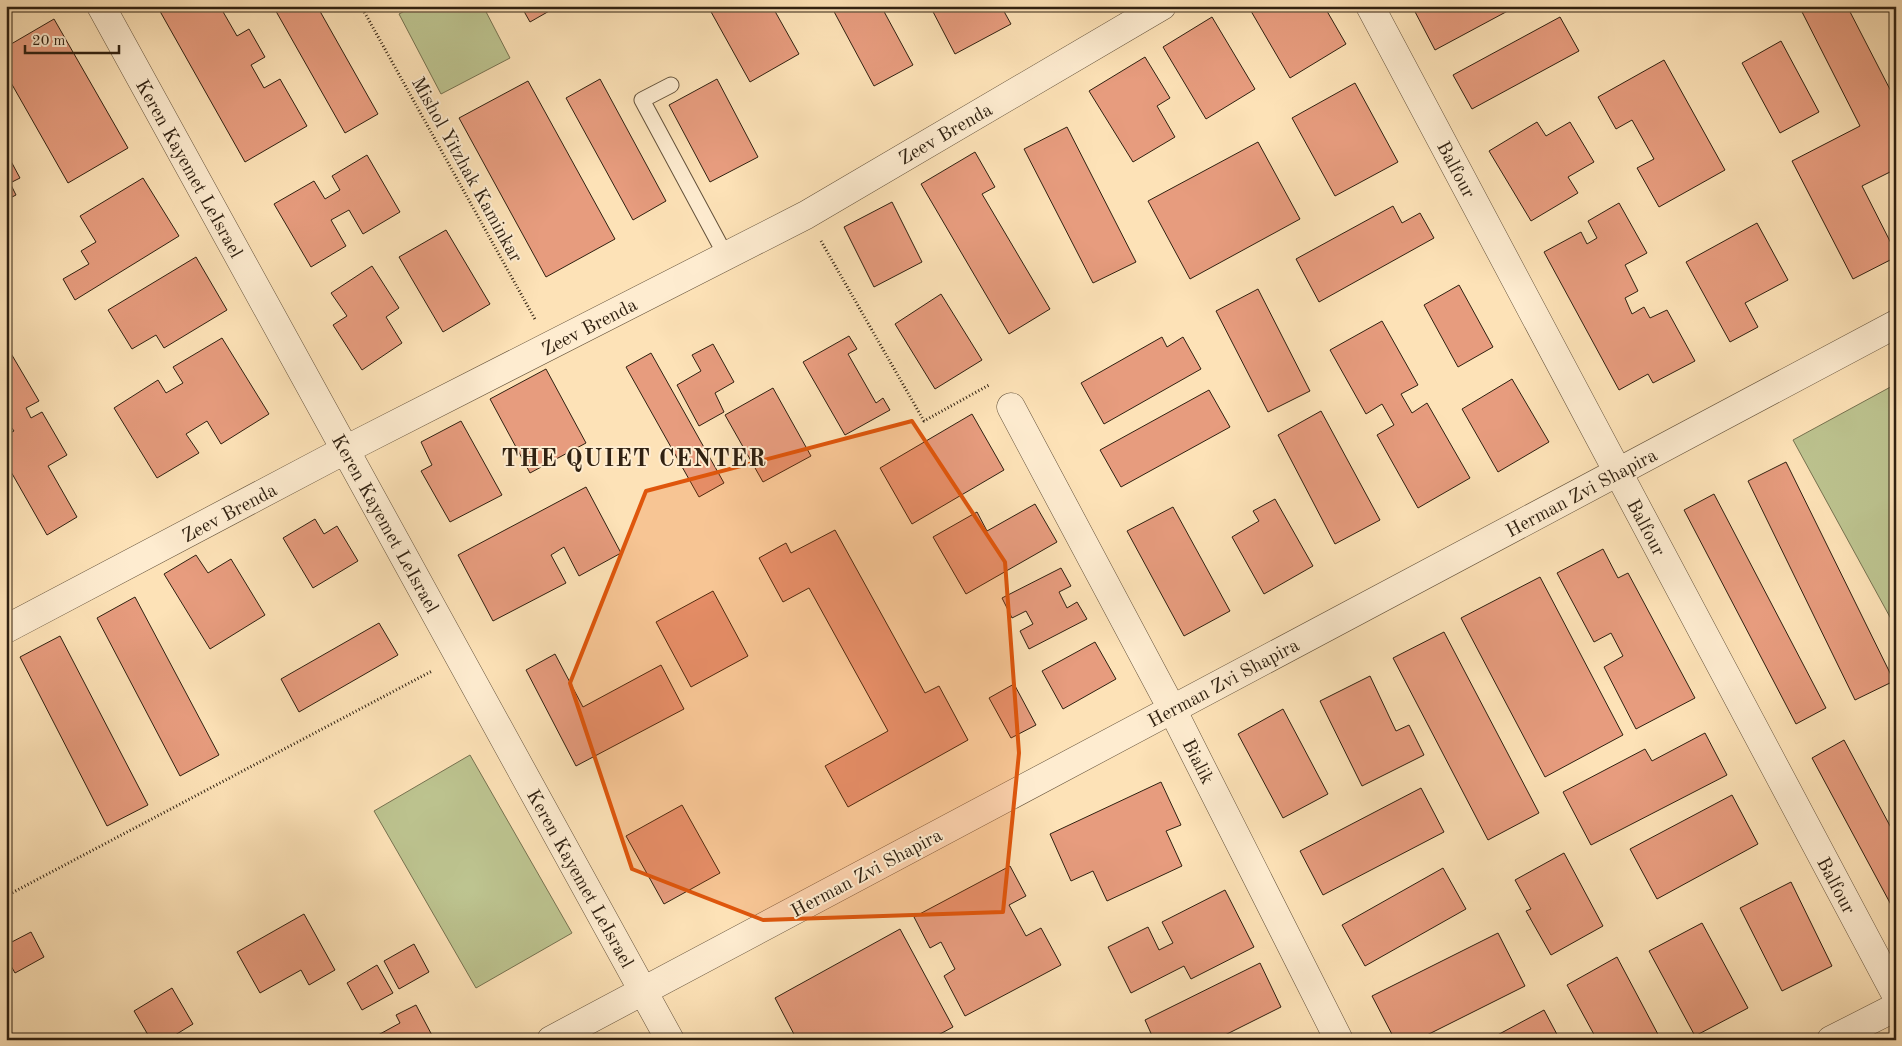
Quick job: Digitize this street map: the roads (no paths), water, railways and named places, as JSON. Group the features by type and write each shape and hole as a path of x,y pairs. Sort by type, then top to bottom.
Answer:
{"street":[{"name":"Keren Kayemet LeIsrael","path":"101,6 670,1040"},
{"name":"Zeev Brenda","path":"6,629 345,450 806,215 1162,6"},
{"name":"Balfour","path":"1370,6 1896,995"},
{"name":"Herman Zvi Shapira","path":"551,1040 1896,324"},
{"name":"Bialik","path":"1011,407 1172,709 1339,1040"},
{"path":"1831,1040 1896,1006"}],"lane":[{"path":"671,85 642,100 726,256"}],"district":[{"name":"THE QUIET CENTER","path":"634,458"}]}
